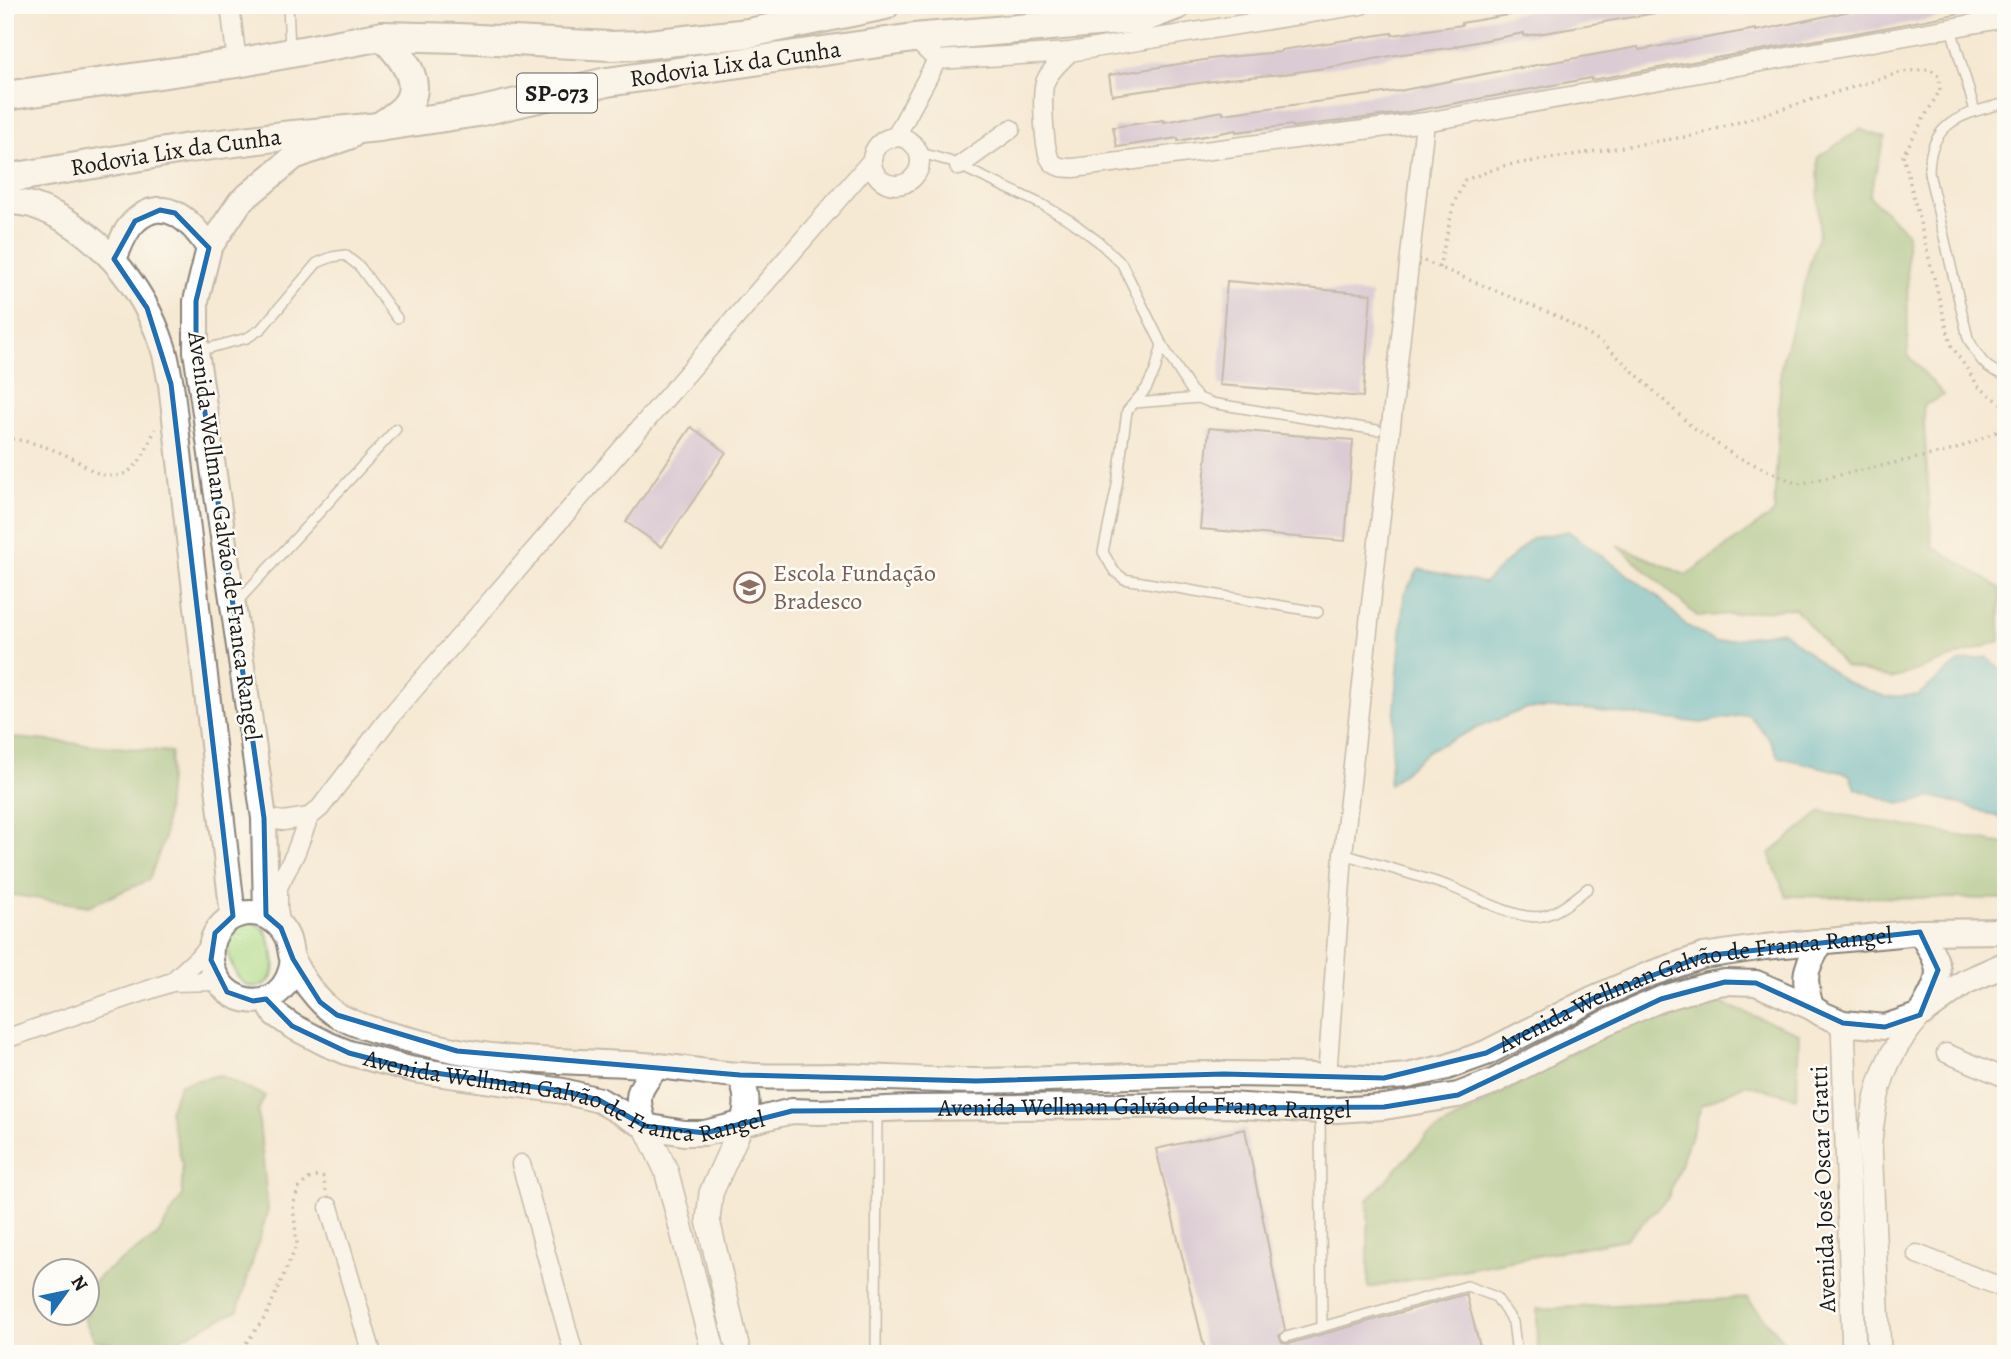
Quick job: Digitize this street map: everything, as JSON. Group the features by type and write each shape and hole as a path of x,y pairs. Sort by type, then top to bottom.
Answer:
{"main road":[{"name":"Rodovia Lix da Cunha","path":"5,96 237,64 383,36 640,45 749,33 885,5"},
{"name":"Rodovia Lix da Cunha","path":"5,179 190,148 379,127 478,112 607,82 914,38 1005,30 1116,13 1143,18 1177,5"},
{"path":"379,127 406,106 412,95 413,79 400,54 383,36"},
{"name":"Avenida Wellman Galvão de Franca Rangel","path":"274,921 264,818 196,351 195,301 209,248 240,202 294,157 379,127"},
{"name":"Avenida Wellman Galvão de Franca Rangel","path":"5,201 31,205 67,222 114,259 147,308 163,347 171,384 233,916"},
{"path":"114,259 135,221 146,213 160,210 176,213 188,220 209,248"},
{"path":"248,913 274,921 288,939 293,960 286,984 278,993 266,999 239,999 227,992 219,981 211,960 215,933 233,916 248,913"},
{"name":"Avenida Wellman Galvão de Franca Rangel","path":"293,960 320,1002 337,1015 457,1051 494,1056 657,1066 740,1075 976,1081 1224,1074 1384,1078 1447,1067 1486,1053 1594,998 1650,974 1703,956 1920,932 2006,931"},
{"path":"1920,932 1936,958 1938,970 1937,982 1920,1015"},
{"path":"1811,1007 1805,976 1807,967 1822,941"},
{"name":"Avenida Wellman Galvão de Franca Rangel","path":"266,999 275,1014 292,1027 349,1053 414,1070 563,1090 599,1100 645,1126 684,1133 705,1133 792,1111 1228,1105 1320,1111 1384,1107 1458,1095 1495,1081 1605,1023 1661,999 1708,985 1726,982 1756,983 1843,1023 1885,1027 1920,1015 1965,982 2006,964"},
{"path":"645,1126 639,1109 640,1091 657,1066"},
{"path":"740,1075 748,1099 743,1122"}],"street":[{"path":"230,5 237,64"},
{"path":"914,38 937,60 1070,52 1361,5"},
{"path":"1070,52 1049,75 1044,90 1045,149 1051,161 1060,168 1425,122 2006,18"},
{"path":"982,57 1005,30"},
{"path":"895,138 937,60"},
{"path":"1327,1077 1343,854 1425,122"},
{"path":"959,166 1011,129"},
{"path":"904,139 918,152 918,169 908,182 901,185 884,182 873,168 874,152 885,140 904,139"},
{"path":"274,921 278,908 278,887 295,854 309,817 320,808 400,705 872,160"},
{"path":"264,818 283,821 309,817"},
{"path":"173,982 211,946"},
{"path":"5,1039 173,982 219,981"},
{"name":"Avenida José Oscar Gratti","path":"1879,1354 1870,1142 1872,1121 1884,1070 1894,1049 1920,1015"},
{"name":"Avenida José Oscar Gratti","path":"1843,1023 1854,1354"},
{"path":"1946,1053 2006,1077"},
{"path":"739,1354 708,1220 711,1194 743,1122"},
{"path":"645,1126 666,1170 713,1354"},
{"path":"521,1164 574,1354"},
{"path":"329,1207 372,1354"},
{"path":"1917,1254 2006,1289"}],"lane":[{"path":"288,5 290,54"},
{"path":"1951,28 1975,111"},
{"path":"2006,103 1959,117 1943,128 1933,143 1929,158 1929,173 1968,338 1981,362 1999,374 2006,375"},
{"path":"918,152 949,161 1043,205 1099,242 1122,264 1162,345 1199,398"},
{"path":"196,351 247,338 261,329 317,263 332,257 345,255 360,267 397,318"},
{"path":"1162,345 1155,372 1146,389 1127,411 1124,422 1117,485 1103,552 1114,571 1124,579 1318,612"},
{"path":"1133,403 1199,398 1211,403 1377,430"},
{"path":"233,606 396,429"},
{"path":"1343,854 1451,887 1492,905 1527,916 1543,916 1562,907 1588,888"},
{"path":"876,1354 877,1109"},
{"path":"1320,1111 1322,1327"},
{"path":"1286,1337 1467,1286 1496,1297 1513,1322 1517,1354"}],"path":[{"path":"1439,268 1454,202 1465,180 1516,163 1697,135 1902,72 1930,69 1939,76 1940,90 1903,155 1951,345 1979,387 2006,407"},
{"path":"1410,255 1559,317 1604,344 1690,425 1735,456 1798,484 1954,450 1997,431 2006,421"},
{"path":"5,438 42,446 72,458 99,474 118,478 131,471 144,453 157,424"},
{"path":"1997,431 2006,471"},
{"path":"238,1354 266,1317 297,1244 293,1205 300,1186 309,1178 317,1175 323,1177 329,1207"}],"highlighted area":[{"path":"160,210 175,213 209,248 196,301 196,351 264,818 266,915 281,928 293,959 320,1002 337,1015 457,1051 740,1075 976,1081 1224,1074 1384,1078 1486,1053 1594,998 1703,956 1920,932 1938,970 1920,1015 1885,1027 1843,1023 1756,983 1725,982 1661,999 1458,1095 1384,1107 792,1111 705,1133 645,1126 599,1100 563,1091 414,1070 349,1053 292,1026 266,999 253,1001 227,992 211,960 215,933 233,916 171,384 147,308 114,259 135,221"}],"green space":[{"path":"1860,129 1885,138 1869,196 1907,232 1908,355 1944,395 1923,406 1932,546 2000,588 2000,641 1892,679 1844,666 1795,608 1698,617 1617,545 1686,575 1774,513 1781,365 1819,232 1818,157"},
{"path":"5,737 171,752 164,839 149,880 89,906 5,894"},
{"path":"1822,811 2006,844 2006,899 1786,896 1769,854"},
{"path":"251,921 265,930 274,959 273,974 263,985 257,986 247,985 242,981 233,968 228,952 232,931"},
{"path":"1720,1003 1799,1033 1797,1098 1745,1084 1702,1105 1668,1198 1626,1239 1368,1288 1368,1200 1427,1136 1649,1009"},
{"path":"219,1075 265,1096 258,1111 268,1210 238,1310 151,1353 95,1340 89,1328 102,1328 102,1274 158,1235 182,1196 182,1163 169,1111 180,1084"},
{"path":"1747,1298 1787,1345 1791,1354 1538,1354 1537,1309"}],"water":[{"path":"1568,531 1657,596 1686,625 1716,642 1782,631 1844,681 1886,697 1918,695 1959,662 1986,657 2006,674 2006,820 1934,797 1899,804 1856,789 1849,774 1778,757 1771,741 1748,714 1701,723 1582,709 1525,709 1429,750 1389,785 1404,594 1419,569 1484,583 1532,538"}],"building":[{"path":"1566,5 1655,5 1656,13 1338,66 1112,95 1109,75 1462,25 1461,23"},
{"path":"1892,5 1965,5 1966,12 1403,113 1293,127 1236,130 1178,141 1178,138 1117,147 1113,127 1164,122 1223,111 1223,114 1399,91 1520,67 1756,31 1874,6 1875,9"},
{"path":"1227,281 1371,294 1363,397 1219,385"},
{"path":"691,427 726,452 662,547 626,522"},
{"path":"1209,428 1353,440 1345,541 1200,529"},
{"path":"1245,1129 1285,1330 1279,1336 1282,1342 1288,1344 1466,1294 1482,1354 1206,1354 1156,1149"}],"place":[{"name":"Escola Fundação Bradesco","path":"750,587"}]}
